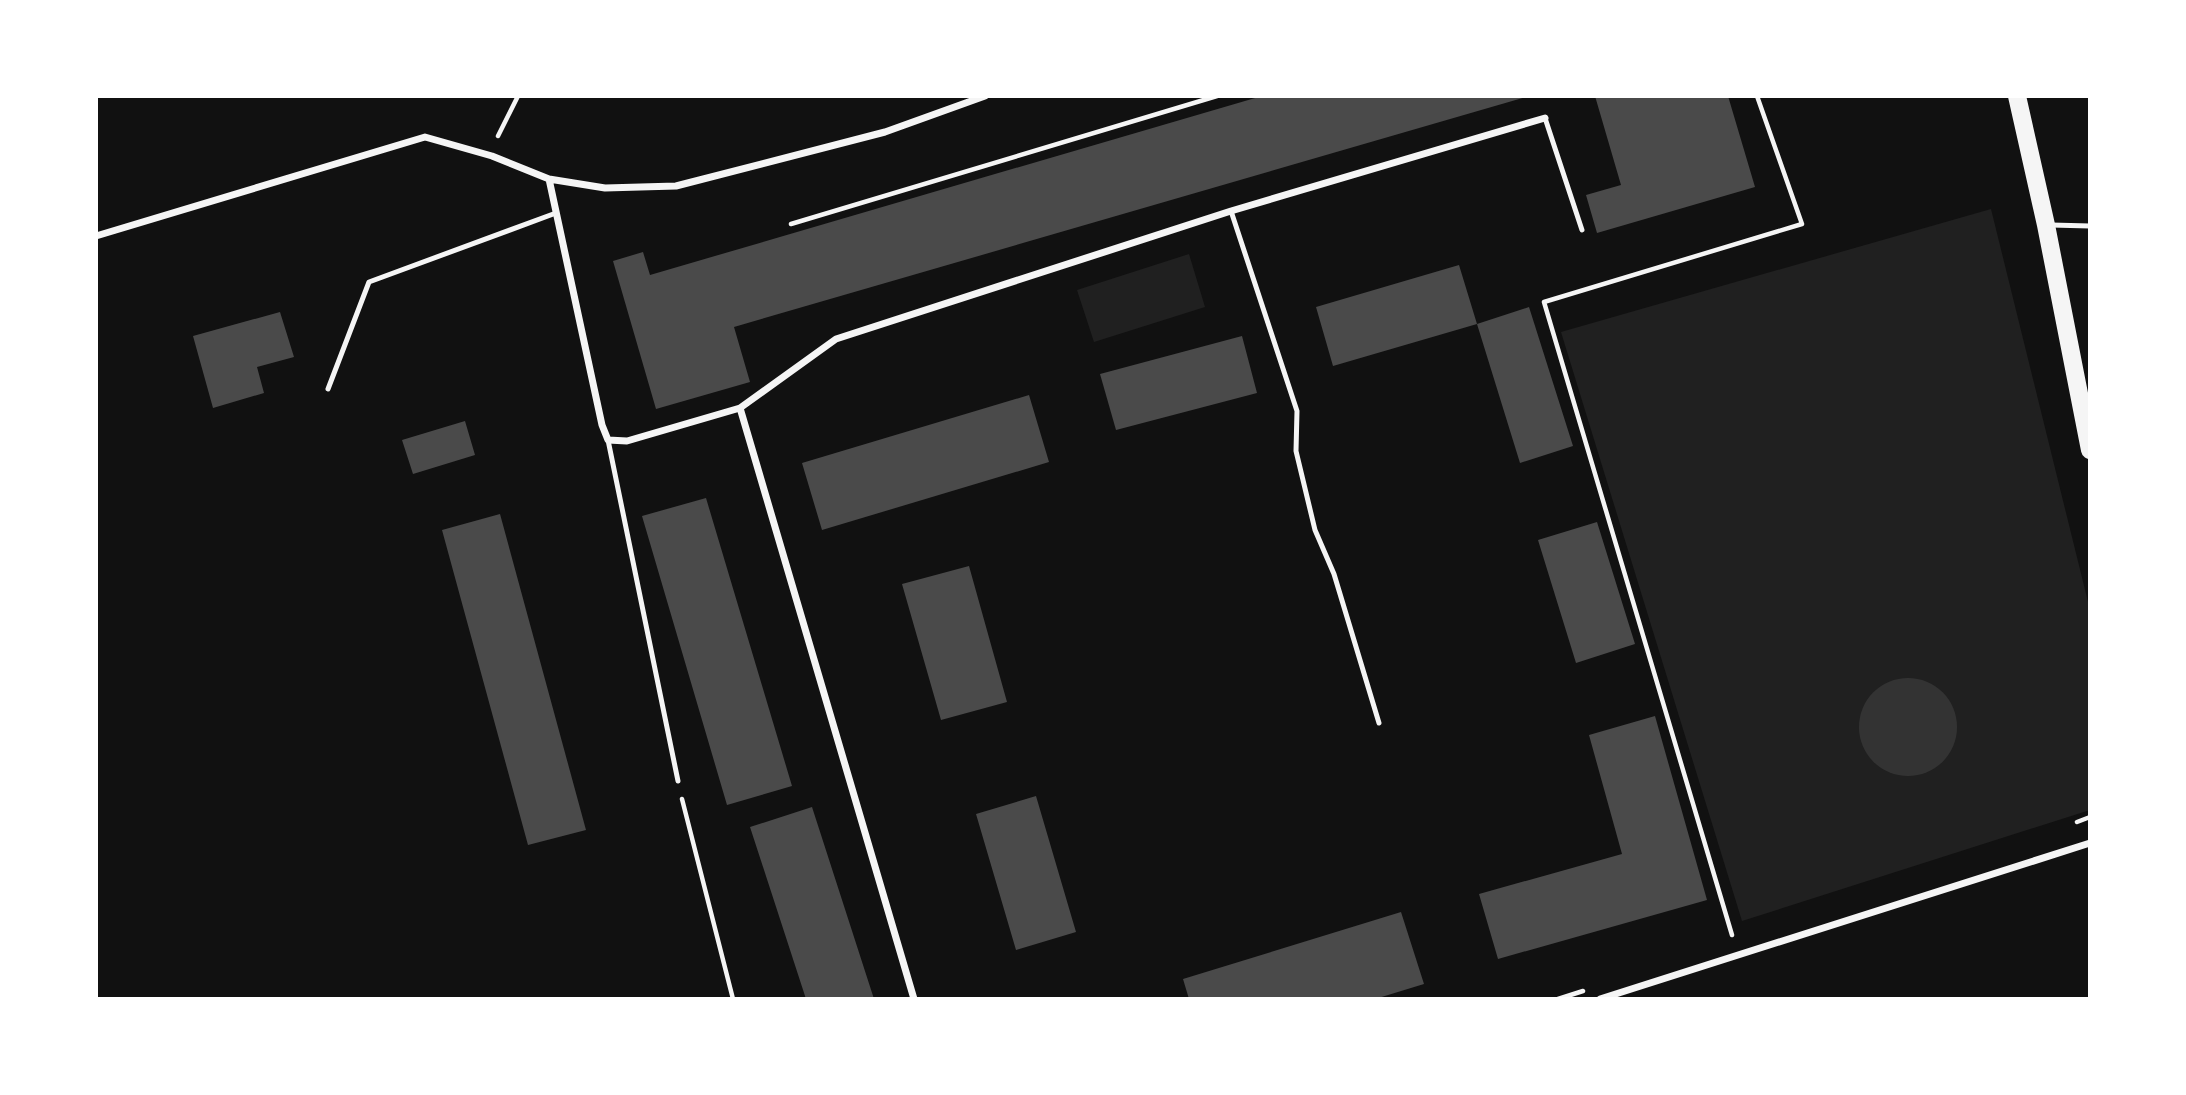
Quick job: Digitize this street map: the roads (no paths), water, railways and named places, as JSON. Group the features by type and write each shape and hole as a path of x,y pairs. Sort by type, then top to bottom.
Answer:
{"main road":[{"path":"2017,96 2085,407 2090,450"}],"street":[{"path":"96,236 425,137 492,156 549,179 605,188 676,186 885,132 985,96"},
{"path":"549,179 602,425 608,440 627,441 740,408 836,339 1231,211 1545,118"},
{"path":"740,408 914,999"},
{"path":"1600,999 2090,843"}],"lane":[{"path":"1545,118 1582,230"},
{"path":"1231,211 1297,411 1296,450 1315,530 1334,574 1379,723"},
{"path":"328,389 369,282 556,213"},
{"path":"2046,225 2090,226"},
{"path":"608,440 678,781"}]}
